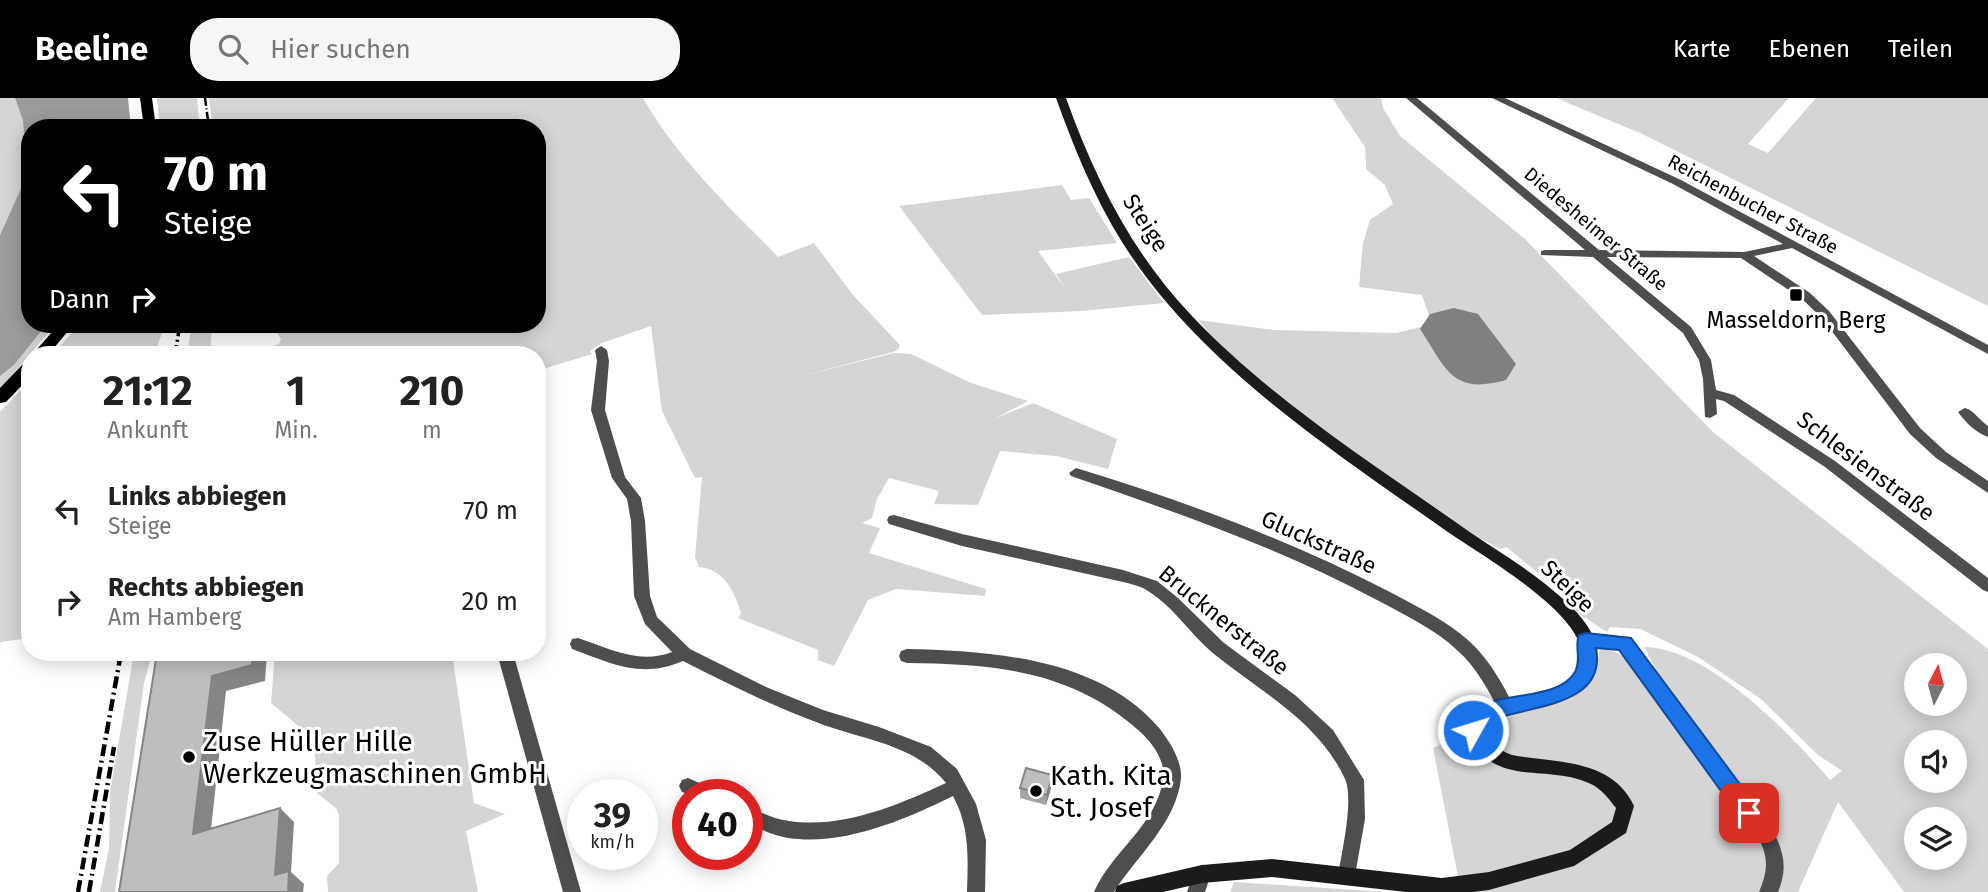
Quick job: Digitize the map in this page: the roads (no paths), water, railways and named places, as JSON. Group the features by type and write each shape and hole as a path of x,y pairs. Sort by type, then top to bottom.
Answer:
{"main road":[{"path":"146,98 149,119"},
{"path":"0,398 21,376"}],"street":[{"name":"Steige","path":"1061,98 1077,145 1110,216 1149,273 1189,320 1298,414 1541,589 1568,612 1586,640 1588,656 1583,677 1565,691 1540,700 1488,712 1473,730 1479,744 1491,755 1505,762 1585,773 1601,780 1625,806 1620,827 1573,857 1489,881 1442,887 1272,868 1199,883 1124,892"},
{"name":"Diedesheimer Straße","path":"1411,98 1674,317 1698,343 1710,370 1710,414"},
{"name":"Reichenbucher Straße","path":"1496,98 1676,182 1988,349"},
{"path":"1545,253 1744,255 1793,245"},
{"path":"1744,255 1806,296 1825,314 1915,431 1941,455 1988,488"},
{"path":"601,350 603,361 598,410 619,478 634,498 638,521 642,596 650,620 684,654 792,706 925,752 951,775 967,804 977,840 976,892"},
{"name":"Schlesienstraße","path":"1710,392 1729,398 1830,464 1988,586"},
{"path":"1965,412 1976,425 1988,432"},
{"name":"Gluckstraße","path":"1076,473 1222,523 1352,579 1432,622 1464,646 1486,673 1506,707"},
{"name":"Brucknerstraße","path":"894,520 962,540 1152,585 1173,602 1218,648 1289,700 1326,734 1355,780 1356,819 1347,875"},
{"path":"1586,640 1624,643 1766,835 1777,858 1775,878 1768,892"},
{"path":"578,644 639,665 662,665 684,654"},
{"path":"907,656 966,656 1020,665 1065,677 1102,693 1136,715 1161,741 1172,776 1163,810 1103,892"},
{"path":"507,661 572,892"},
{"path":"763,821 792,831 838,828 910,808 957,786"}],"railway":[{"path":"205,98 208,119"},
{"path":"176,346 179,333"},
{"path":"78,892 120,661"},
{"path":"89,892 114,747"}],"place":[{"name":"Masseldorn, Berg","path":"1796,295"},
{"name":"Zuse Hüller Hille Werkzeugmaschinen GmbH","path":"189,757"},
{"name":"Kath. Kita St. Josef","path":"1036,791"}]}
